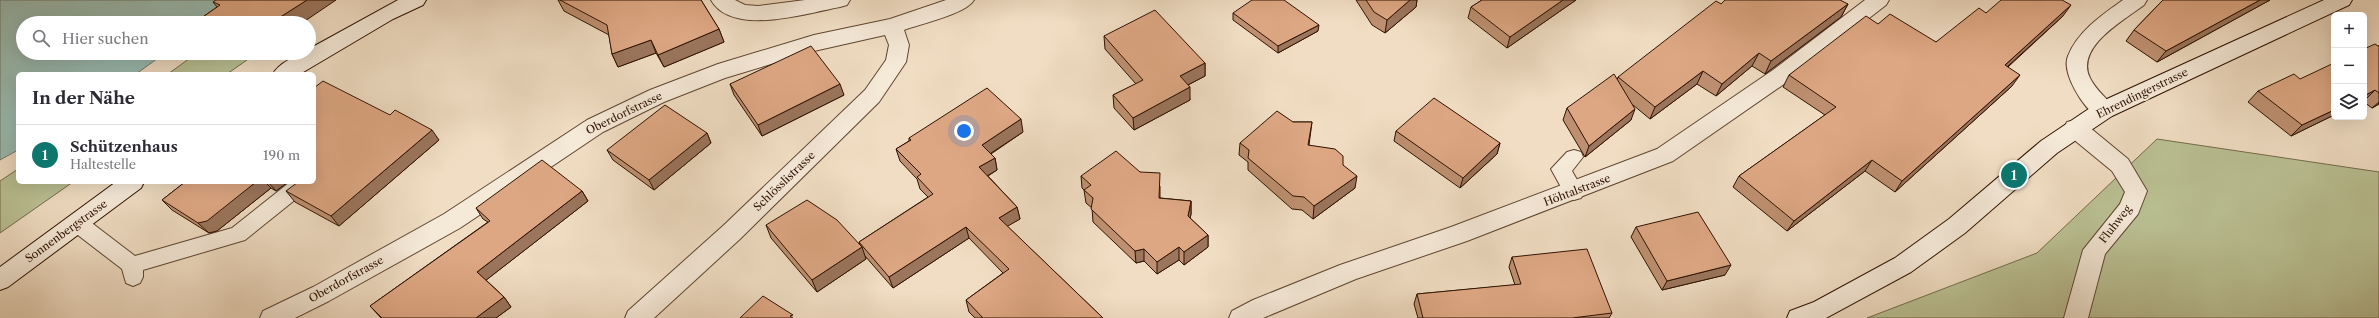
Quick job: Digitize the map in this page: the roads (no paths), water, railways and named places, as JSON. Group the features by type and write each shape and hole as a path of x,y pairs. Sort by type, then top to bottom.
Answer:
{"street":[{"path":"316,55 386,14 416,0"},
{"path":"721,0 734,9 753,12 782,11 840,0"},
{"name":"Oberdorfstrasse","path":"272,318 321,294 452,221 595,126 657,96 718,72 814,43 892,26 949,7 964,0"},
{"name":"Höhtalstrasse","path":"1241,318 1261,307 1348,272 1459,234 1574,192 1665,156 1780,76 1879,0"},
{"path":"2104,110 2088,93 2079,77 2076,65 2081,50 2100,28 2137,0"},
{"name":"Ehrendingerstrasse","path":"1800,318 1822,310 1903,265 1957,226 2014,175 2075,128 2104,110 2342,0"},
{"name":"Schlösslistrasse","path":"637,318 732,232 872,96 896,62 899,45 892,26"},
{"path":"286,72 307,60"},
{"name":"Fluhweg","path":"2075,128 2120,165 2136,191 2130,208 2095,250 2076,318"},
{"name":"Sonnenbergstrasse","path":"0,280 130,184"}],"lane":[{"path":"1574,157 1561,169 1574,192"},
{"path":"77,223 133,271 238,234 301,184"}],"water":[{"path":"0,0 239,0 217,16 16,16 16,60 155,60 139,72 16,72 16,151 0,160"}],"place":[{"name":"Schützenhaus","path":"2014,175"}]}
